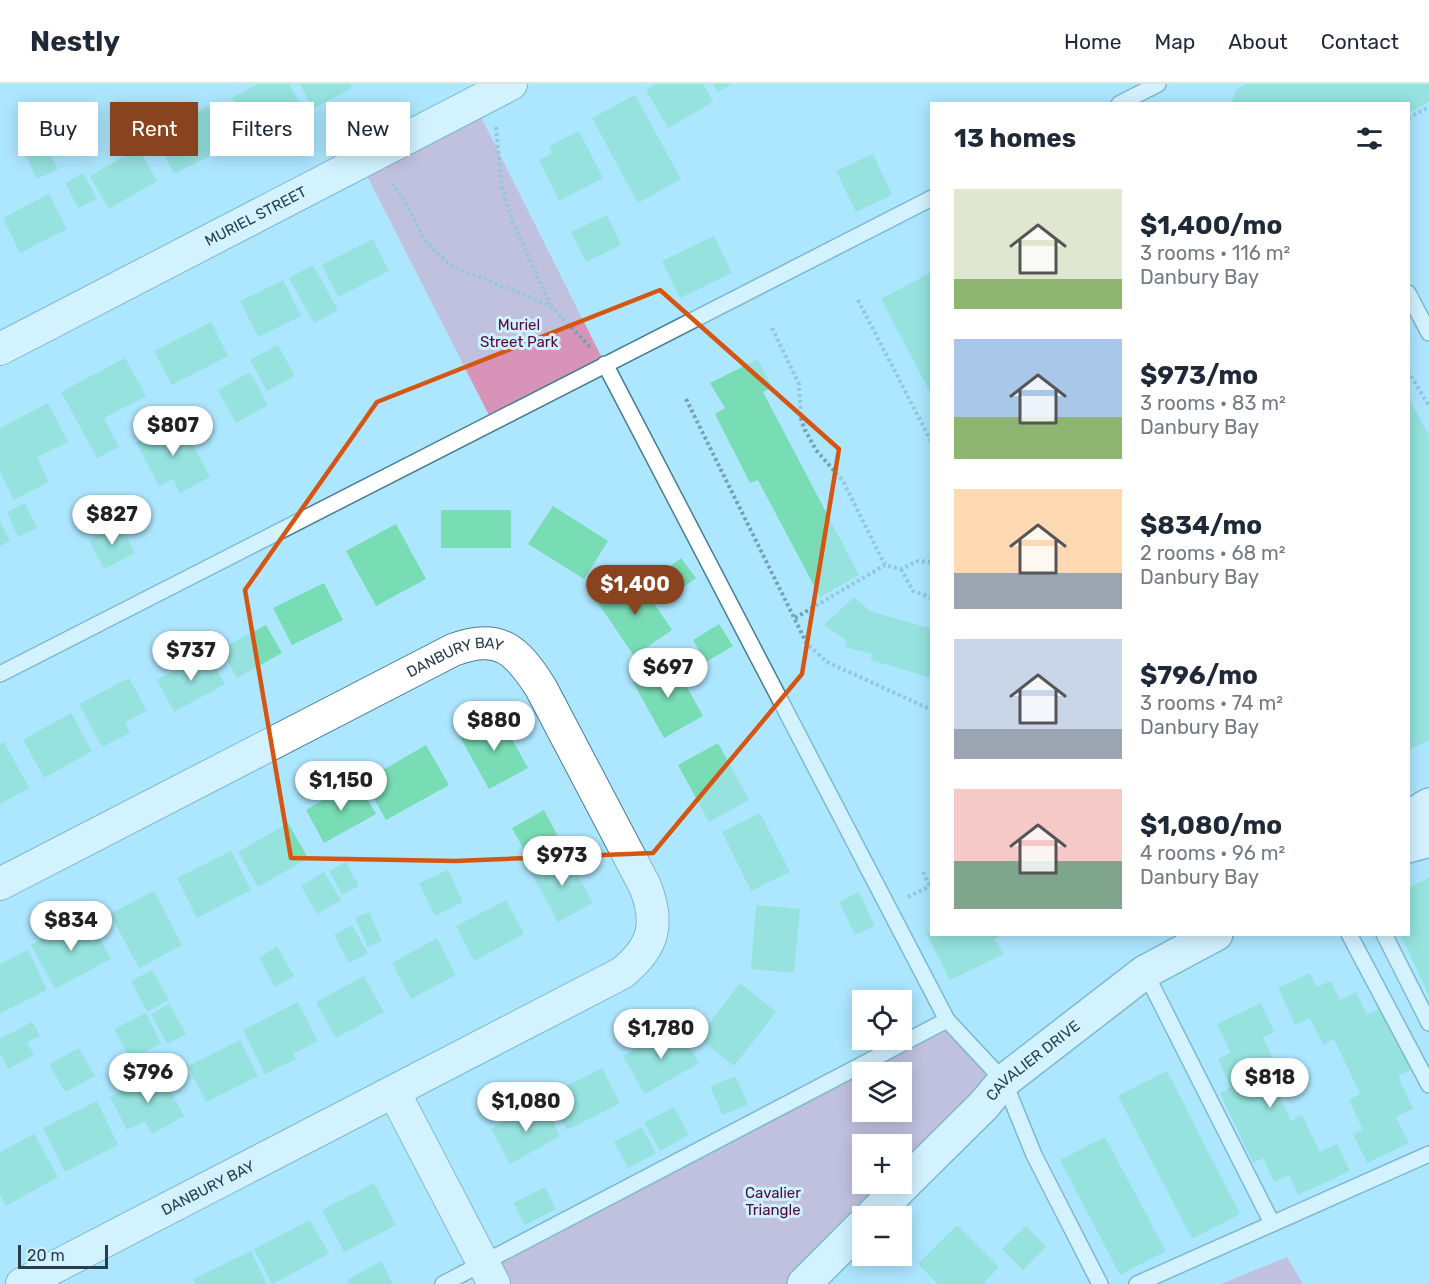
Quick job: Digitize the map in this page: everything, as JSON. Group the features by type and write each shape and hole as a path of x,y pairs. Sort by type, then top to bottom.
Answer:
{"street":[{"name":"MURIEL STREET","path":"0,348 511,84"},
{"name":"DANBURY BAY","path":"0,884 453,650 482,641 510,651 525,663 541,688 652,903 652,933 636,961 622,973 22,1284"},
{"path":"1410,817 1429,805"},
{"path":"1410,845 1429,840"},
{"name":"CAVALIER DRIVE","path":"882,1206 984,1105 1004,1081 1145,972 1212,936"},
{"path":"394,1092 488,1274"},
{"path":"804,1284 852,1236"}],"lane":[{"path":"1123,102 1158,84"},
{"path":"0,674 603,364 930,199"},
{"path":"1410,297 1429,333"},
{"path":"603,364 947,1020 1004,1081 1034,1155 1101,1284"},
{"path":"1350,936 1429,1085"},
{"path":"1385,936 1429,1023"},
{"path":"1145,972 1272,1223"},
{"path":"443,1284 488,1274 947,1020"},
{"path":"1137,1284 1429,1154"}],"path":[{"path":"1410,117 1429,107"},
{"path":"496,127 502,188 529,261 550,305 595,352 603,364"},
{"path":"392,183 411,212 423,238 451,266 550,305"},
{"path":"858,300 930,439"},
{"path":"772,328 799,384 801,419 805,430 816,450 843,481 885,565"},
{"path":"1410,374 1429,406"},
{"path":"686,399 807,645 827,662 930,709"},
{"path":"795,618 885,565 901,569 918,561 930,562"},
{"path":"901,569 909,587 930,597"},
{"path":"923,872 930,886"}],"highlighted area":[{"path":"660,290 839,449 802,674 653,853 455,861 291,858 245,590 377,402"}],"green space":[{"name":"Muriel Street Park","path":"474,103 605,364 492,421 360,162 372,156 410,156 410,136"},
{"name":"Cavalier Triangle","path":"947,1020 1004,1081 912,1174 912,1134 852,1134 852,1194 893,1194 881,1206 852,1206 852,1235 804,1284 494,1284 483,1263 852,1070 852,1122 912,1122 912,1062 867,1062 890,1050 912,1050 912,1038"},
{"path":"1287,1257 1303,1284 1221,1284"}],"building":[{"path":"258,84 289,84 299,102 234,102 232,98"},
{"path":"300,84 350,84 352,88 314,108 314,102 309,102"},
{"path":"656,84 703,84 713,102 668,128 646,90"},
{"path":"713,84 733,84 717,92"},
{"path":"1246,84 1429,84 1429,102 1410,112 1410,102 1232,102 1236,89"},
{"path":"635,95 681,179 638,203 592,118"},
{"path":"209,106 210,108 210,156 174,174 165,156 198,156 198,112"},
{"path":"579,131 603,178 559,201 539,160 552,153 549,146"},
{"path":"873,154 892,195 856,212 836,171"},
{"path":"26,156 51,156 58,169 37,179"},
{"path":"124,156 143,156 157,181 109,209 90,176"},
{"path":"83,173 97,199 78,208 65,183"},
{"path":"49,194 67,229 20,253 3,218"},
{"path":"607,215 621,245 586,262 571,232"},
{"path":"714,236 732,273 680,298 662,261"},
{"path":"373,239 389,271 338,297 322,265"},
{"path":"313,265 338,310 314,323 289,278"},
{"path":"930,273 930,392 881,299"},
{"path":"283,280 301,316 258,337 240,301"},
{"path":"211,322 228,356 172,385 154,351"},
{"path":"278,345 295,376 267,391 250,360"},
{"path":"125,358 146,396 104,418 119,447 97,458 61,392"},
{"path":"758,359 772,387 763,392 859,575 820,597 758,480 750,483 715,414 725,408 710,383"},
{"path":"250,372 268,405 236,423 218,390"},
{"path":"1410,401 1429,435 1429,740 1410,749"},
{"path":"48,403 68,442 37,457 49,482 14,500 0,472 0,428"},
{"path":"179,419 210,477 180,493 173,479 159,486 136,442"},
{"path":"25,503 37,528 18,537 7,512"},
{"path":"553,506 608,541 584,579 528,544"},
{"path":"441,510 511,510 511,548 441,548"},
{"path":"0,521 10,541 0,546"},
{"path":"120,523 135,553 104,569 89,540"},
{"path":"396,524 426,579 376,606 346,551"},
{"path":"681,558 696,578 675,593 660,574"},
{"path":"636,577 672,630 634,656 598,603"},
{"path":"324,583 343,620 292,645 273,608"},
{"path":"854,597 870,611 930,628 930,678 871,660 872,654 845,647 847,641 824,625"},
{"path":"719,624 733,646 706,662 693,640"},
{"path":"266,625 282,653 237,678 221,649"},
{"path":"208,653 225,684 174,712 157,680"},
{"path":"672,660 703,716 664,738 633,682"},
{"path":"129,678 147,711 125,722 130,733 102,747 79,704"},
{"path":"71,713 92,751 44,778 23,740"},
{"path":"499,716 528,768 489,789 460,737"},
{"path":"4,742 29,788 0,804 0,744"},
{"path":"718,743 749,800 709,822 678,765"},
{"path":"426,745 449,785 386,820 364,781"},
{"path":"357,781 376,814 324,843 306,810"},
{"path":"544,810 560,840 528,857 512,828"},
{"path":"760,813 790,872 751,891 722,832"},
{"path":"288,823 308,858 258,887 238,852"},
{"path":"231,851 251,890 197,918 177,878"},
{"path":"565,851 593,903 558,922 530,871"},
{"path":"346,862 359,886 342,895 329,871"},
{"path":"448,870 463,902 435,916 419,883"},
{"path":"324,872 341,900 317,914 301,886"},
{"path":"1429,878 1429,995 1401,936 1410,936 1410,887"},
{"path":"154,891 182,945 139,968 110,914"},
{"path":"859,892 875,926 855,935 839,902"},
{"path":"506,900 524,934 474,961 456,926"},
{"path":"756,905 800,909 794,973 751,969"},
{"path":"369,912 382,941 368,947 355,918"},
{"path":"86,914 111,959 55,989 31,945"},
{"path":"352,925 368,953 349,963 334,935"},
{"path":"930,931 930,936 999,936 994,939 1004,954 950,980 926,933"},
{"path":"437,938 456,975 411,999 392,963"},
{"path":"277,946 294,976 275,987 259,958"},
{"path":"28,950 47,990 0,1013 0,964"},
{"path":"152,970 169,1000 147,1012 131,981"},
{"path":"1310,973 1317,987 1331,981 1340,1000 1356,992 1367,1015 1382,1008 1411,1070 1398,1076 1413,1109 1396,1117 1409,1143 1367,1163 1353,1134 1363,1130 1349,1100 1360,1094 1334,1039 1323,1045 1310,1018 1295,1025 1278,988"},
{"path":"364,976 384,1012 336,1038 316,1002"},
{"path":"740,983 776,1012 734,1066 698,1038"},
{"path":"298,1002 318,1041 293,1054 296,1059 265,1074 243,1030"},
{"path":"1261,1003 1274,1032 1263,1037 1276,1065 1267,1069 1291,1121 1302,1115 1320,1152 1337,1144 1350,1171 1298,1195 1289,1175 1274,1182 1263,1158 1253,1163 1220,1093 1231,1087 1218,1059 1231,1053 1217,1024"},
{"path":"169,1004 186,1034 167,1044 151,1014"},
{"path":"146,1013 161,1044 130,1059 114,1029"},
{"path":"32,1022 40,1036 27,1042 34,1055 8,1069 0,1053 0,1039"},
{"path":"677,1025 699,1063 645,1094 623,1056"},
{"path":"240,1040 258,1076 206,1102 188,1066"},
{"path":"79,1048 95,1076 65,1092 49,1064"},
{"path":"602,1068 620,1103 567,1130 549,1095"},
{"path":"159,1071 184,1116 152,1134 145,1121 127,1130 110,1097"},
{"path":"1167,1071 1240,1214 1192,1239 1118,1096"},
{"path":"735,1076 748,1104 723,1115 710,1087"},
{"path":"97,1101 118,1145 65,1172 43,1128"},
{"path":"542,1102 560,1136 510,1164 491,1129"},
{"path":"674,1107 689,1135 660,1151 644,1123"},
{"path":"642,1127 656,1153 628,1168 614,1142"},
{"path":"34,1134 58,1177 6,1206 0,1195 0,1152"},
{"path":"1105,1137 1166,1251 1120,1275 1060,1160"},
{"path":"374,1183 396,1225 344,1252 322,1210"},
{"path":"545,1187 556,1209 525,1225 513,1203"},
{"path":"310,1220 329,1254 272,1284 254,1249"},
{"path":"957,1225 999,1267 983,1284 938,1284 918,1264"},
{"path":"1026,1226 1046,1247 1023,1270 1002,1249"},
{"path":"251,1251 267,1284 196,1284 193,1279"},
{"path":"381,1261 393,1284 349,1284 347,1280"}]}
